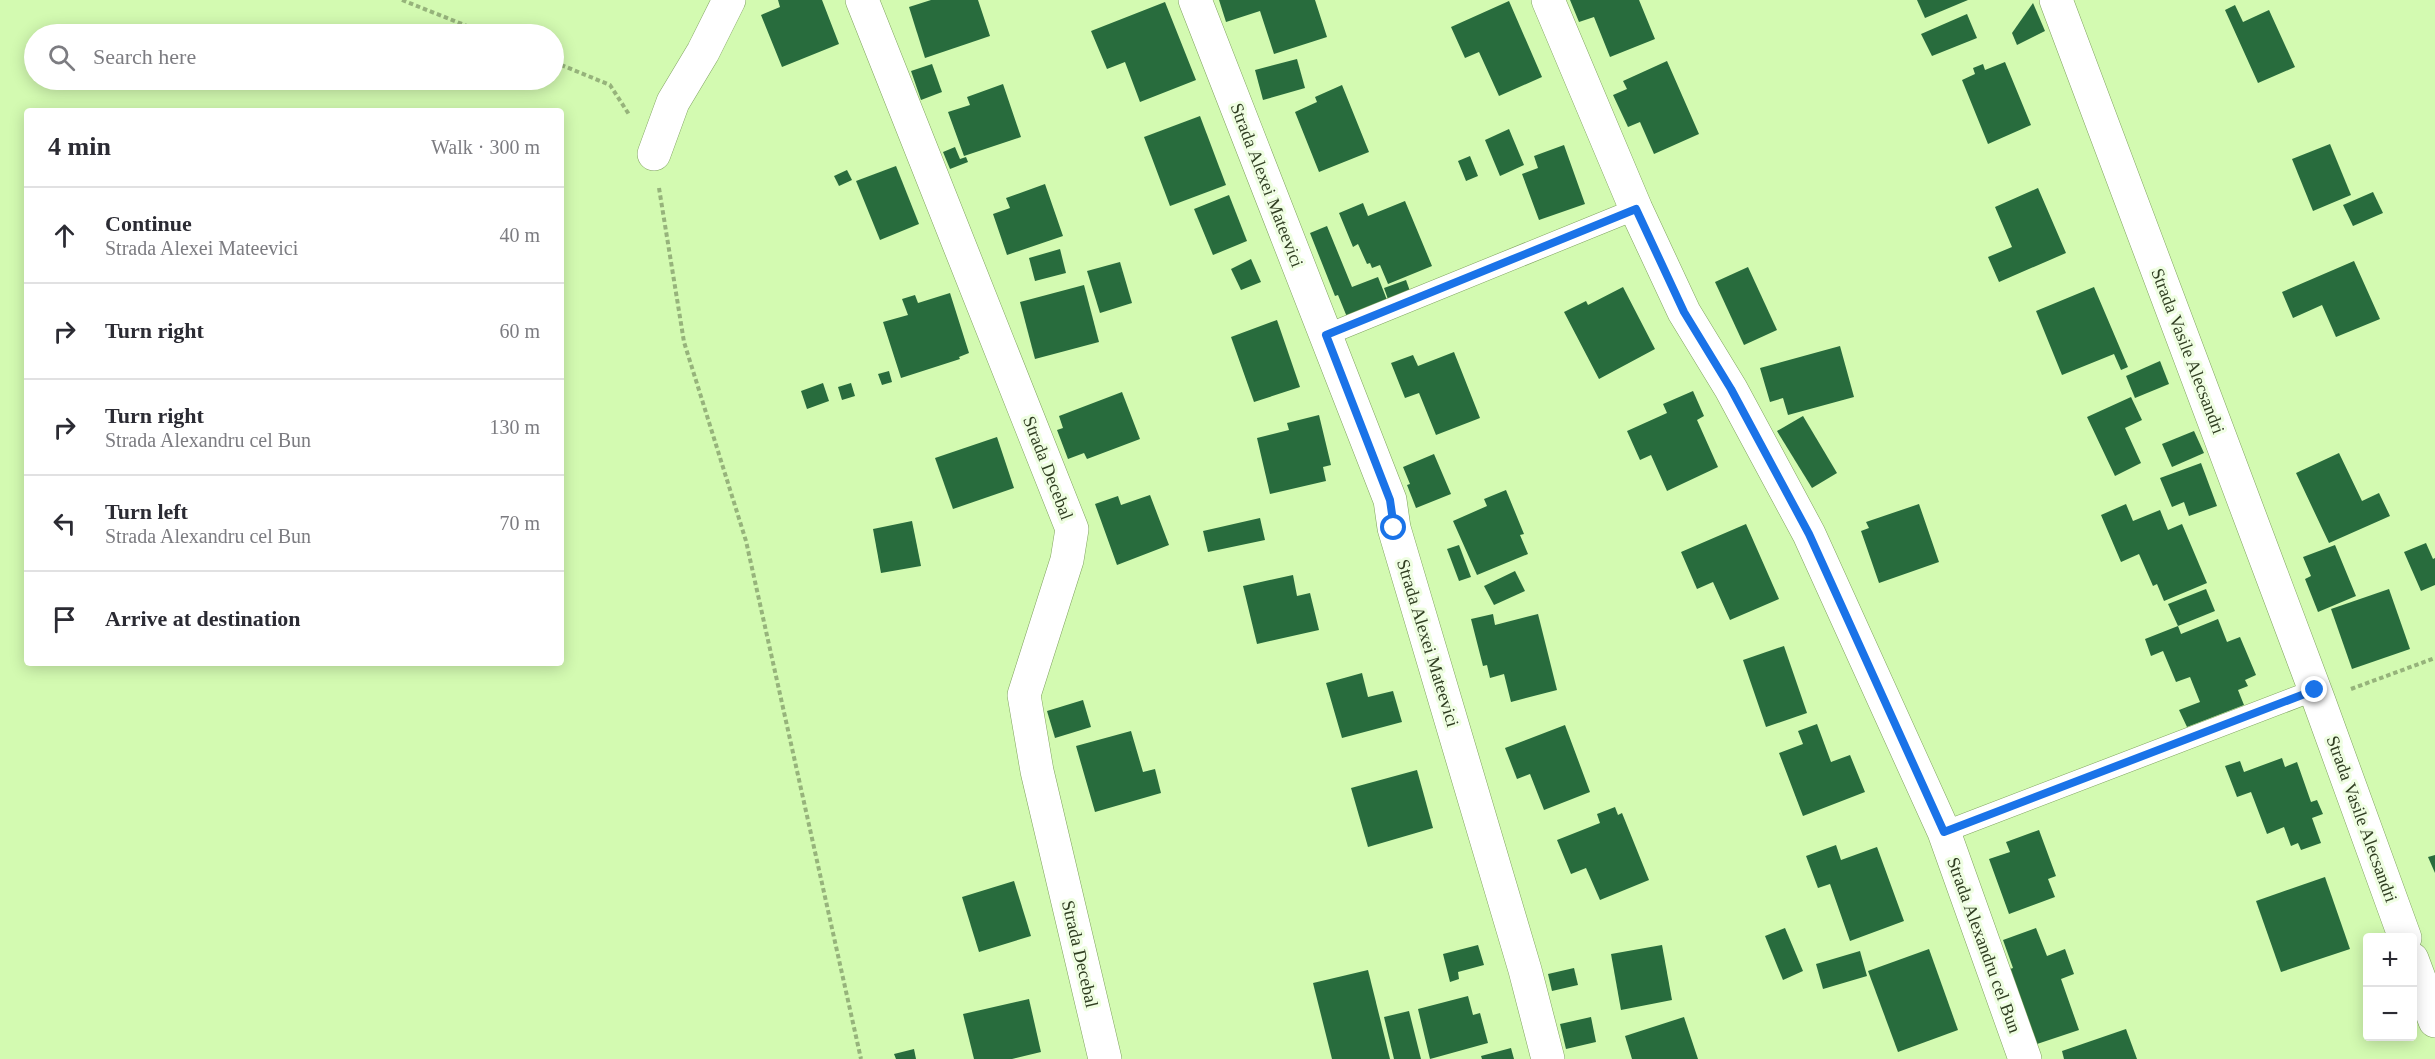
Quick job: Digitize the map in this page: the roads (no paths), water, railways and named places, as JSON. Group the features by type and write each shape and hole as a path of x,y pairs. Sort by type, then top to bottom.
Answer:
{"street":[{"path":"654,154 673,102 703,52 729,0"},
{"name":"Strada Decebal","path":"862,0 1072,529 1066,560 1023,695 1037,771 1105,1059"},
{"name":"Strada Alexei Mateevici","path":"1194,0 1390,500 1394,528 1525,970 1548,1059"},
{"name":"Strada Alexandru cel Bun","path":"1548,0 1636,209 1684,312 1731,389 1809,534 1944,832 2025,1059"},
{"name":"Strada Vasile Alecsandri","path":"2056,0 2317,696 2403,933"},
{"path":"2417,973 2435,1022"}],"lane":[{"path":"1326,335 1636,209"},
{"path":"1944,832 2317,696"}]}
